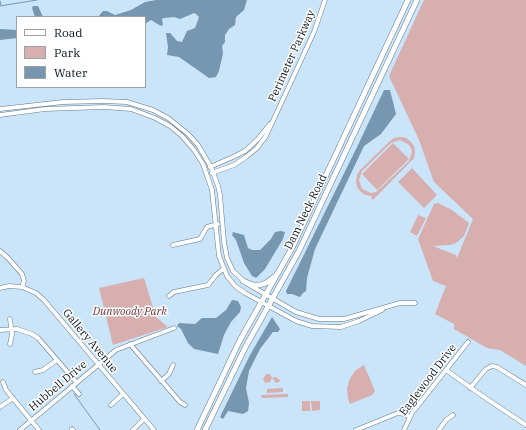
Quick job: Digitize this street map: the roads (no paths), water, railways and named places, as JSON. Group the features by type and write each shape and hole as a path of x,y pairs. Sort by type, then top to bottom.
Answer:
{"main road":[{"name":"Dam Neck Road","path":"197,430 233,354 292,248 408,0"},
{"name":"Dam Neck Road","path":"205,430 240,359 299,251 417,0"},
{"path":"243,281 253,285 260,285 276,276"}],"street":[{"name":"Perimeter Parkway","path":"208,175 238,162 254,151 269,132 273,119 314,32 325,0"},
{"path":"0,109 63,102 117,101 136,104 153,110 175,122 188,134 198,145 211,167 220,195 226,252 233,271 243,281 272,299 304,315 326,320 344,319 408,302 415,303"},
{"path":"63,102 63,108"},
{"path":"0,115 63,108 119,107 147,114 170,126 182,136 194,150 205,169 212,190 218,251 223,269 235,286 268,306 301,323 312,326 336,328 352,324 392,306"},
{"name":"Perimeter Parkway","path":"205,169 234,157 250,147 262,135 273,119"},
{"path":"173,245 200,239 207,227 223,224"},
{"path":"0,252 8,258 22,274 24,281 22,287"},
{"path":"169,296 174,292 208,285 216,274 223,269"},
{"name":"Gallery Avenue","path":"0,288 9,286 22,287 36,293 44,300 154,430"},
{"path":"10,319 10,344"},
{"path":"0,330 11,328 22,330 38,338 76,383"},
{"name":"Hubbell Drive","path":"20,430 116,350 174,328"},
{"name":"Eaglewood Drive","path":"404,430 410,417 468,342"},
{"path":"130,344 161,381 180,402 185,405"},
{"path":"35,372 43,370 56,360"},
{"path":"161,381 169,374 173,365"},
{"path":"470,388 486,369 492,366 497,367 526,385"},
{"path":"446,370 470,388 526,425"},
{"path":"3,382 6,390 39,430"},
{"path":"72,386 80,394"},
{"path":"111,405 123,394"},
{"path":"0,407 12,398"},
{"path":"356,430 398,414 404,414 410,417"},
{"path":"440,430 446,420 453,415"},
{"path":"133,430 144,419"}],"water":[{"path":"156,0 247,0 244,10 236,17 235,25 229,29 225,35 225,42 222,46 223,53 216,77 209,78 179,57 167,55 168,47 166,33 170,33 177,41 182,42 187,31 195,28 199,17 196,14 194,13 180,19 174,17 164,18 162,19 163,25 161,26 151,20 146,23 146,16 99,16 103,11 107,11 115,15 131,10 145,2"},
{"path":"33,6 38,6 43,16 35,16 32,8"},
{"path":"0,29 16,30 16,38 0,40"},
{"path":"384,90 390,90 396,114 381,134 364,146 315,249 307,278 306,291 300,297 287,294 286,291"},
{"path":"233,232 244,235 248,248 252,250 260,250 271,239 275,232 285,232 283,239 265,269 256,278 252,276 244,263 236,240 232,235"},
{"path":"232,300 238,301 241,307 240,312 231,322 224,335 218,354 194,349 188,343 181,329 177,326 179,323 195,324 202,318 216,318 226,310"},
{"path":"272,317 280,329 278,332 273,332 260,349 249,371 246,388 249,403 248,411 243,414 228,411 223,419 220,417 250,355"}],"waterway":[{"path":"0,6 37,0"},
{"path":"0,1 1,5"},
{"path":"74,394 100,430"}],"park label":[{"name":"Dunwoody Park","path":"130,312"}]}
